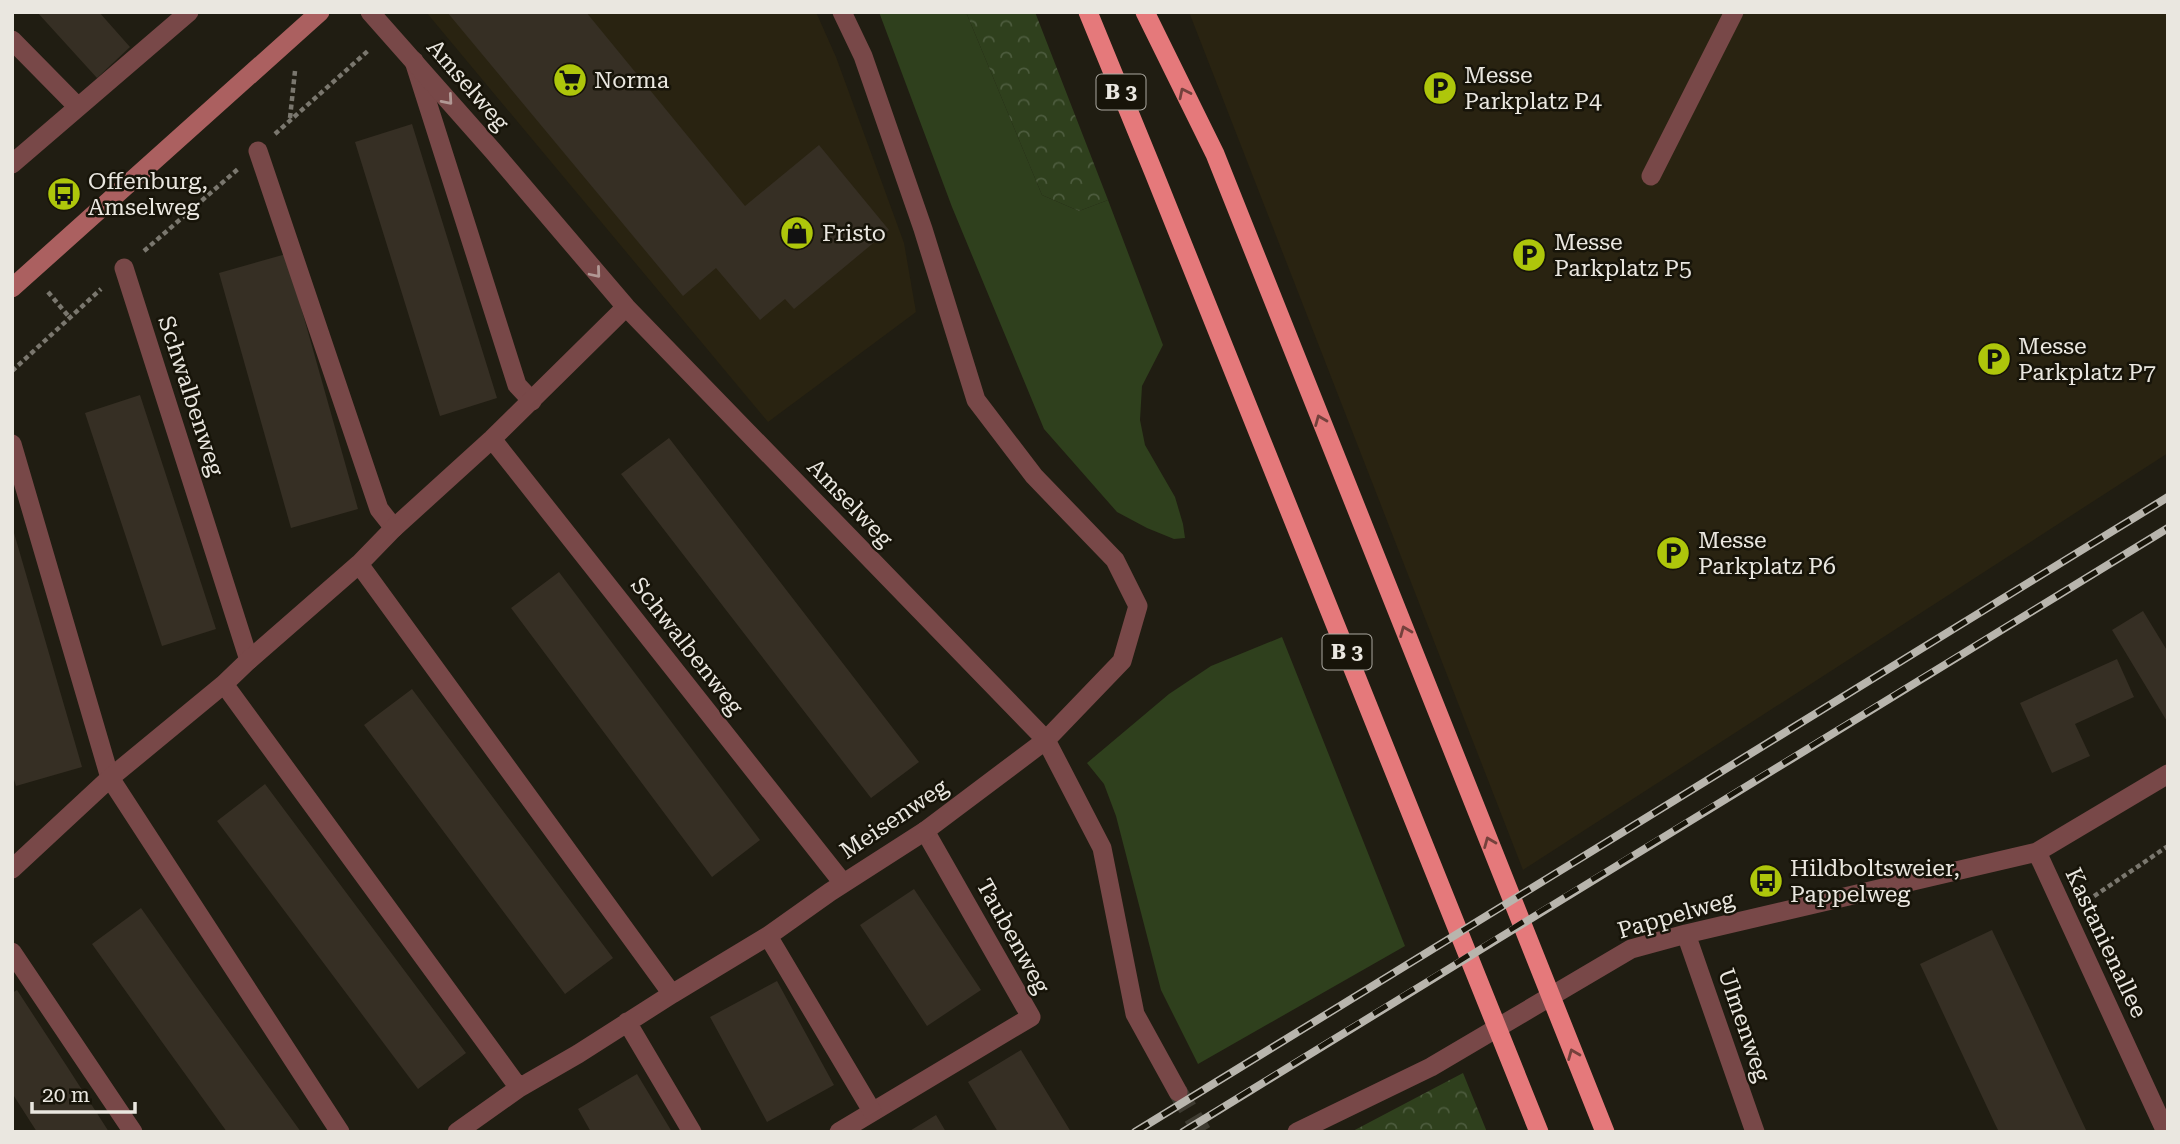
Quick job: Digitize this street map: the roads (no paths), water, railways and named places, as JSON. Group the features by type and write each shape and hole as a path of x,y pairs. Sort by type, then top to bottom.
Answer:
{"highway":[{"name":"B 3","path":"1088,12 1539,1132"},
{"path":"1145,12 1215,154 1602,1124"}],"main road":[{"path":"12,288 320,12"}],"street":[{"path":"12,164 189,12"},
{"name":"Amselweg","path":"370,12 494,151 626,307 1046,740 1102,848 1135,1014 1178,1092"},
{"name":"Meisenweg","path":"457,1132 489,1123 519,1088 768,936 843,883 925,831 1046,740 1122,661 1138,606 1115,560 1034,476 976,400 923,229 867,68 842,12"},
{"path":"1651,176 1734,12"},
{"path":"12,40 77,106"},
{"path":"414,61 517,385 532,401"},
{"path":"257,151 379,509 394,528"},
{"name":"Schwalbenweg","path":"124,268 249,660"},
{"path":"12,869 110,778 224,684 359,564 394,528 532,401 626,307"},
{"name":"Schwalbenweg","path":"492,439 843,883"},
{"path":"12,444 110,778 340,1132"},
{"path":"359,564 672,994"},
{"path":"224,684 519,1088"},
{"name":"Pappelweg","path":"1297,1132 1431,1067 1631,949 2037,852 2168,774"},
{"name":"Taubenweg","path":"839,1132 1031,1017 925,831"},
{"name":"Kastanienallee","path":"2037,852 2166,1132"},
{"name":"Ulmenweg","path":"1686,934 1755,1132"},
{"path":"768,936 872,1111"},
{"path":"12,952 133,1132"},
{"path":"627,1022 692,1132"}],"tunnel":[{"path":"1178,1092 1202,1132"}],"railway":[{"path":"1135,1132 2168,497"},
{"path":"1183,1132 2168,528"}],"place":[{"name":"Norma","path":"570,80"},
{"name":"Messe Parkplatz P4","path":"1440,88"},
{"name":"Offenburg, Amselweg","path":"64,194"},
{"name":"Fristo","path":"797,233"},
{"name":"Messe Parkplatz P5","path":"1529,255"},
{"name":"Messe Parkplatz P7","path":"1994,359"},
{"name":"Messe Parkplatz P6","path":"1673,553"},
{"name":"Hildboltsweier, Pappelweg","path":"1766,881"}]}
